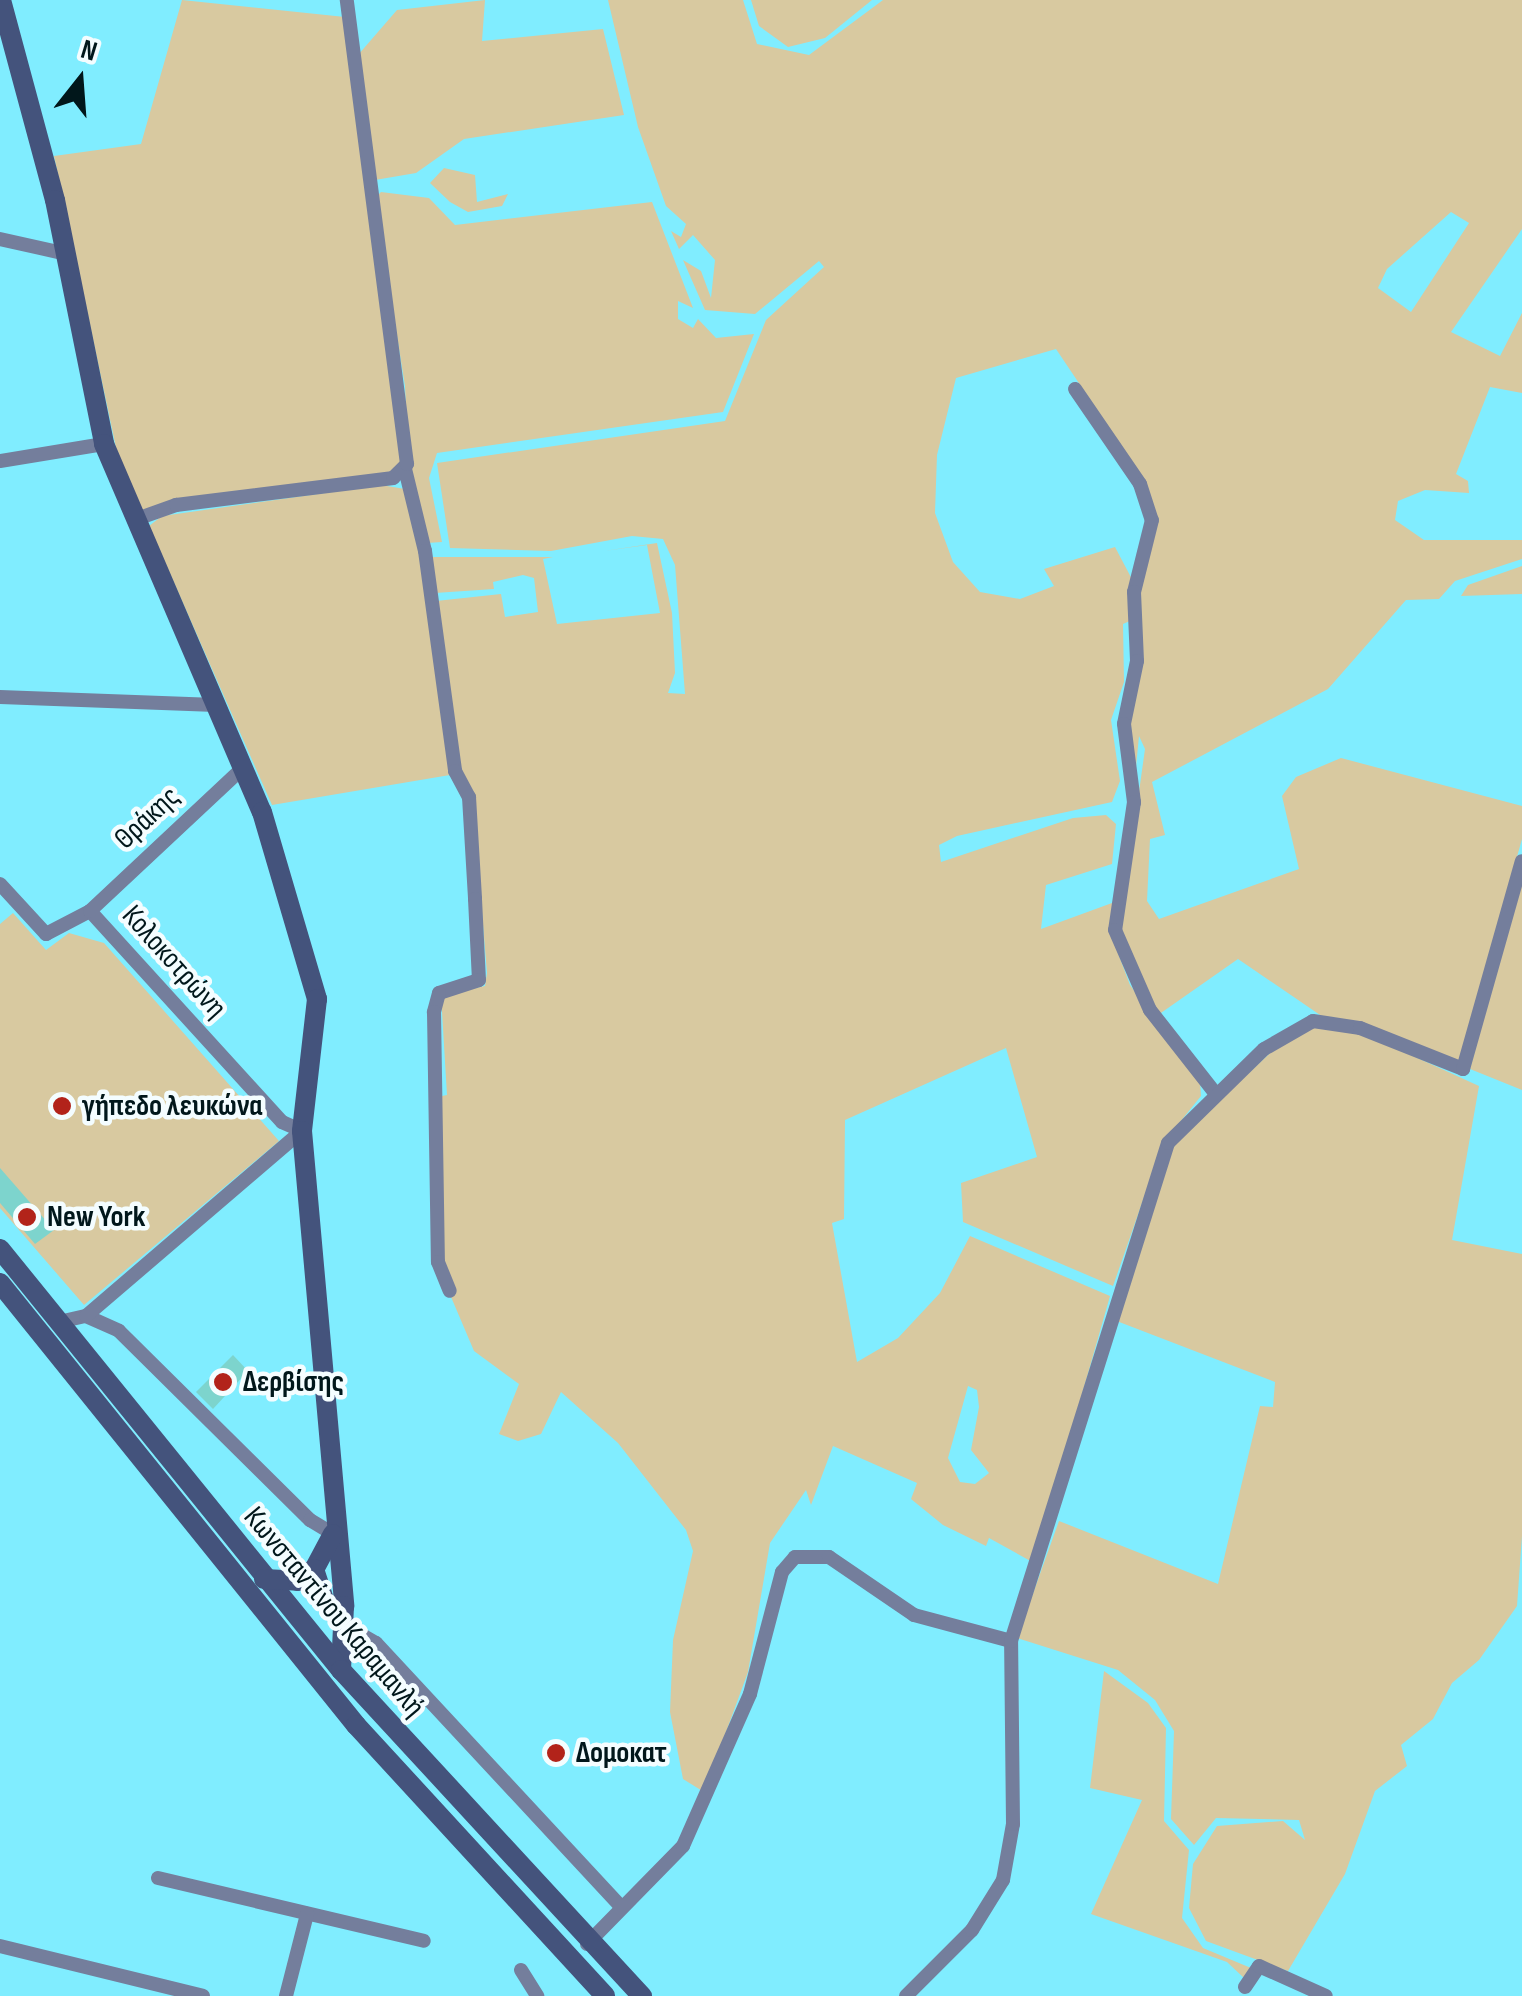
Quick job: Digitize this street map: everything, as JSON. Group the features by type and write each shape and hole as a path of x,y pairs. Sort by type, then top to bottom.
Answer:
{"main road":[{"path":"6,8 67,254 104,444 243,768 317,998 302,1131 343,1624 341,1670"},
{"name":"Κωνσταντίνου Καραμανλή","path":"0,1249 9,1290 356,1725 605,1996"},
{"name":"Κωνσταντίνου Καραμανλή","path":"9,1290 59,1322 341,1670 587,1944 642,1996"},
{"path":"264,1578 298,1581 314,1569 333,1534"},
{"path":"314,1569 325,1603 343,1624"}],"street":[{"path":"347,0 366,188 404,406 405,469 426,551 455,771 469,797 479,980 439,993 434,1012 438,1262 450,1291"},
{"path":"0,239 67,254"},
{"path":"1074,389 1140,484 1152,520 1134,592 1136,661 1124,724 1134,802 1114,930 1150,1010 1215,1093"},
{"path":"0,461 104,444"},
{"path":"134,520 194,502 393,478 405,469"},
{"path":"0,697 216,705"},
{"name":"Θράκης","path":"90,911 243,768"},
{"path":"906,1996 972,1930 1003,1880 1013,1824 1011,1641 1168,1143 1215,1093 1294,1028 1322,1020 1463,1069 1522,861"},
{"name":"Κολοκοτρώνη","path":"0,884 46,934 90,911 282,1122 302,1131"},
{"path":"59,1322 86,1316 302,1131"},
{"path":"86,1316 119,1331 310,1520 333,1534"},
{"path":"587,1944 671,1864 690,1831 750,1694 782,1572 796,1557 830,1557 914,1615 1011,1641"},
{"path":"343,1624 380,1647 621,1908"},
{"path":"158,1878 424,1942"},
{"path":"286,1996 308,1914"},
{"path":"0,1946 204,1996"},
{"path":"1244,1987 1259,1966 1326,1996"},
{"path":"522,1970 537,1996"}],"shaded area":[{"path":"182,0 345,17 405,455 394,473 143,512 118,457 54,156 141,144"},
{"path":"485,0 482,41 603,29 624,115 464,139 416,173 375,180 358,55 397,10"},
{"path":"608,0 743,0 757,44 809,55 883,0 1522,0 1522,229 1451,332 1500,356 1522,313 1522,393 1490,387 1456,474 1468,481 1469,493 1425,490 1398,501 1395,520 1424,540 1522,540 1522,559 1455,581 1439,599 1406,600 1328,689 1152,782 1165,835 1150,839 1147,901 1159,919 1299,869 1282,796 1296,777 1341,758 1522,806 1522,839 1459,1063 1323,1017 1238,959 1158,1015 1119,934 1145,749 1139,736 1135,777 1127,739 1138,602 1157,517 1144,480 1056,349 956,378 937,455 935,513 953,562 980,592 1020,599 1054,586 1044,569 1115,547 1134,583 1132,620 1123,624 1124,682 1111,720 1120,781 1112,802 957,836 939,845 941,862 1073,818 1106,815 1116,824 1112,864 1046,885 1041,929 1112,903 1112,937 1130,985 1200,1081 1201,1096 1163,1143 1113,1286 963,1222 961,1183 1037,1157 1006,1048 845,1120 844,1219 832,1223 857,1362 898,1338 940,1293 970,1236 1110,1296 1034,1563 989,1538 986,1546 943,1525 911,1499 917,1483 833,1446 811,1505 806,1490 770,1543 748,1672 704,1792 683,1779 670,1712 673,1640 693,1551 686,1530 618,1443 561,1392 541,1434 518,1441 499,1434 519,1384 474,1351 440,1271 437,1097 447,1095 441,995 485,986 487,973 472,792 461,769 436,601 501,594 505,617 538,612 534,578 523,575 493,582 494,589 435,593 430,557 553,557 543,559 557,624 660,613 647,545 604,551 657,543 672,613 675,673 668,693 685,694 675,565 663,539 632,536 551,551 450,548 437,463 725,421 766,320 824,267 819,261 755,314 705,310 683,260 701,271 711,298 715,260 693,235 679,249 671,231 681,237 686,224 666,206 638,127","holes":["1451,212 1469,223 1411,312 1378,288 1387,269","968,1386 977,1390 979,1407 971,1450 989,1473 975,1484 960,1482 948,1458"]},
{"path":"751,0 872,0 825,38 788,47 759,26"},
{"path":"444,168 475,175 477,202 508,194 502,206 468,212 450,202 430,183"},
{"path":"381,192 429,198 455,225 652,202 693,308 678,301 678,319 693,328 698,319 716,338 754,334 723,412 437,453 429,478 442,542 427,543 409,473 405,386 375,198"},
{"path":"381,485 405,489 415,520 450,775 272,805 149,526 162,516"},
{"path":"1522,566 1522,594 1461,596 1468,585"},
{"path":"1522,869 1522,1090 1470,1069"},
{"path":"13,913 46,950 69,933 104,943 279,1141 84,1305 0,1208 0,924"},
{"path":"1316,1025 1356,1030 1479,1086 1452,1240 1522,1254 1522,1536 1517,1606 1479,1660 1452,1683 1433,1719 1401,1745 1407,1766 1375,1791 1345,1874 1288,1971 1206,1941 1189,1908 1193,1864 1217,1826 1283,1821 1305,1840 1299,1820 1216,1818 1194,1845 1171,1819 1174,1731 1155,1700 1118,1670 1017,1638 1059,1521 1218,1584 1260,1406 1273,1407 1275,1382 1114,1320 1175,1142 1282,1042"},
{"path":"1104,1671 1148,1703 1166,1728 1164,1821 1189,1850 1182,1918 1203,1948 1251,1968 1244,1978 1227,1962 1091,1914 1142,1800 1090,1788"}],"building":[{"name":"New York","path":"0,1168 54,1230 35,1244 0,1203"},
{"name":"Δερβίσης","path":"233,1355 248,1371 213,1409 196,1392"}],"place":[{"name":"γήπεδο λευκώνα","path":"62,1106"},
{"name":"New York","path":"27,1217"},
{"name":"Δερβίσης","path":"223,1382"},
{"name":"Δομοκατ","path":"556,1753"}]}
